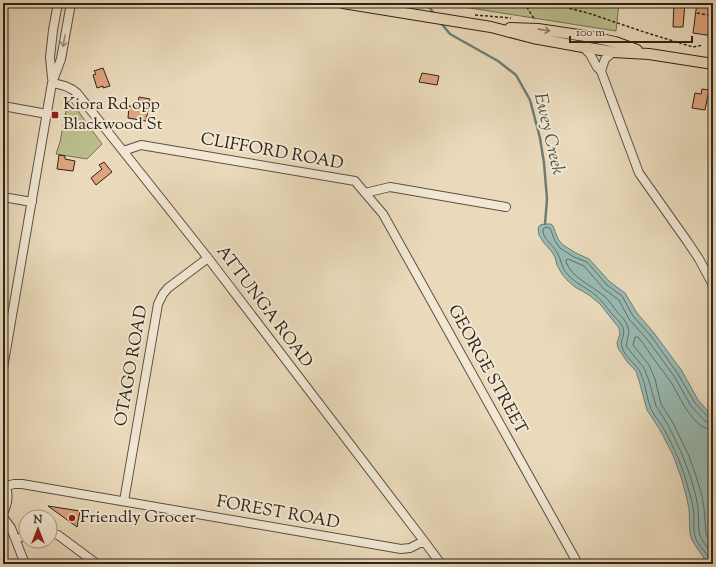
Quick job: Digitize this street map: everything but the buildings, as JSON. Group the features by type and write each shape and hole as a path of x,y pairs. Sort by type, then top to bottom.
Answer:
{"main road":[{"path":"343,3 491,27 538,29 615,42 649,54"},
{"path":"491,27 533,38 583,47 613,52 649,54 713,64"}],"street":[{"path":"52,83 50,57 58,3"},
{"path":"3,368 52,83 61,59 71,3"},
{"path":"583,47 590,54 601,71 639,173 687,241 713,285"},
{"path":"601,71 605,59 613,52"},
{"name":"ATTUNGA ROAD","path":"52,83 64,85 77,93 208,258 441,564"},
{"path":"3,106 47,114"},
{"name":"CLIFFORD ROAD","path":"123,150 141,145 355,181 365,193"},
{"path":"365,193 390,187 506,207"},
{"name":"GEORGE STREET","path":"365,193 383,214 578,564"},
{"path":"3,197 32,202"},
{"name":"OTAGO ROAD","path":"124,501 158,304 162,294 168,288 208,258"},
{"path":"3,513 8,501 8,493 5,483"},
{"name":"FOREST ROAD","path":"5,483 22,484 401,549 410,548 424,541"},
{"path":"3,517 11,528 25,564"},
{"path":"58,535 97,564"}],"path":[{"path":"524,3 537,23"},
{"path":"550,3 591,14 693,47 703,44"},
{"path":"697,13 713,16"}],"green space":[{"path":"438,3 619,3 616,31"},
{"path":"70,100 102,144 87,159 56,154 60,142 68,101"}],"water":[{"path":"551,224 553,226 558,239 563,245 589,259 610,282 625,293 637,313 682,371 698,400 713,417 713,564 708,564 692,540 690,534 689,509 682,480 673,455 660,430 647,410 636,371 628,363 618,348 617,343 620,334 619,328 600,304 589,295 575,287 562,274 555,257 539,235 538,228 540,225"}],"waterway":[{"name":"Ewey Creek","path":"423,3 430,8 434,14"},
{"name":"Ewey Creek","path":"441,23 450,34 498,61 516,75 530,100 540,138 544,163 547,199 545,224"}],"place":[{"name":"Kiora Rd opp Blackwood St","path":"55,115"},
{"name":"Friendly Grocer","path":"72,518"}]}
